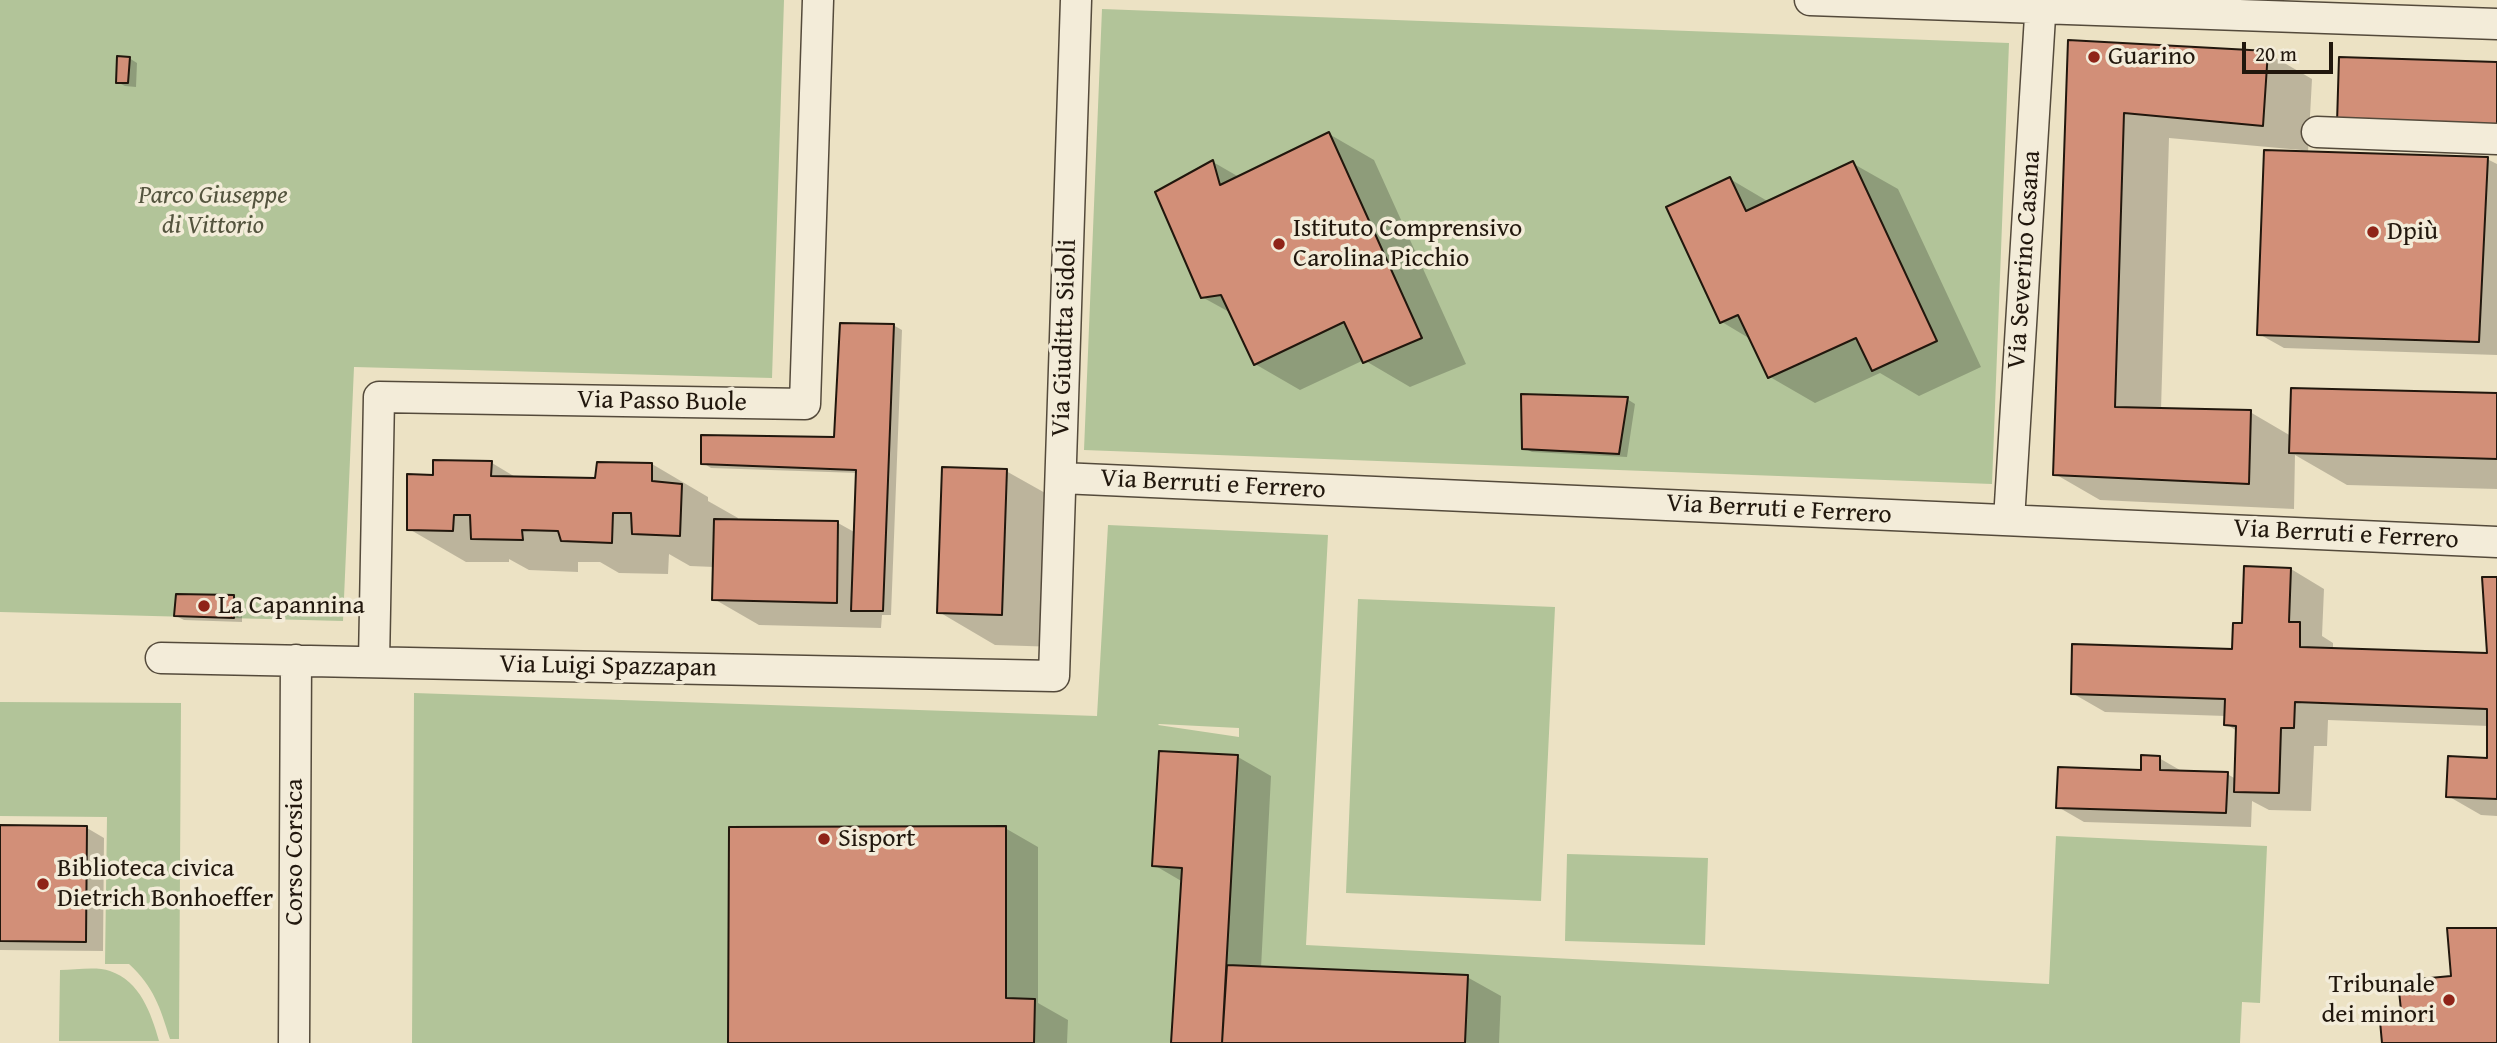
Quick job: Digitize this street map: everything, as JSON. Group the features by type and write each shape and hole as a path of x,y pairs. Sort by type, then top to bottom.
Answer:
{"street":[{"name":"Via Passo Buole","path":"374,662 379,397 805,404 818,0"},
{"name":"Via Giuditta Sidoli","path":"1054,677 1076,0"},
{"path":"1810,0 2041,4 2497,24"},
{"name":"Via Severino Casana","path":"2009,520 2041,4"},
{"path":"2317,132 2497,139"},
{"name":"Via Berruti e Ferrero","path":"1061,478 2497,542"},
{"name":"Via Luigi Spazzapan","path":"161,658 1054,677"},
{"name":"Corso Corsica","path":"294,1043 296,660"}],"green space":[{"name":"Parco Giuseppe di Vittorio","path":"0,0 784,0 772,378 354,367 343,621 0,612"},
{"path":"1102,9 2009,43 1992,484 1084,450"},
{"name":"Sisport","path":"1108,525 1328,535 1306,945 2049,984 2056,836 2267,846 2260,1003 2242,1002 2240,1043 412,1043 414,693 1097,716","holes":["1159,724 1239,728 1239,737 1158,725"]},
{"path":"1358,599 1555,607 1541,901 1346,893"},
{"path":"0,702 181,703 179,1039 170,1039 155,998 138,973 129,964 105,964 107,817 0,816"},
{"path":"1567,854 1708,858 1705,945 1565,941"},
{"path":"60,970 110,971 129,982 143,999 159,1041 59,1041"}],"building":[{"path":"2068,40 2268,51 2263,126 2124,113 2115,407 2251,410 2249,484 2053,475"},
{"path":"117,56 130,57 128,83 116,83"},
{"path":"2339,57 2497,62 2497,128 2337,123"},
{"name":"Istituto Comprensivo Carolina Picchio","path":"1329,132 1422,338 1363,363 1344,322 1254,365 1221,295 1201,298 1155,192 1213,160 1220,185"},
{"name":"Dpiù","path":"2264,150 2488,157 2479,342 2257,335"},
{"path":"1853,161 1937,341 1872,371 1856,338 1768,378 1738,315 1720,323 1666,207 1730,177 1746,211"},
{"path":"840,323 894,324 883,611 851,611 856,470 701,464 701,435 834,437"},
{"path":"2291,388 2497,393 2497,459 2289,453"},
{"path":"1521,394 1628,397 1619,454 1522,449"},
{"path":"433,460 492,461 491,476 595,478 597,462 652,463 652,481 682,484 680,536 632,534 631,513 613,513 612,543 561,541 558,531 522,530 523,540 471,539 470,515 454,515 453,531 407,530 407,474 433,475"},
{"path":"942,467 1007,469 1002,615 937,613"},
{"path":"714,519 838,521 837,603 712,600"},
{"path":"2244,566 2291,568 2289,622 2300,622 2300,647 2487,653 2482,577 2497,577 2497,799 2446,797 2448,756 2487,758 2487,709 2295,702 2294,728 2281,728 2279,793 2234,792 2236,726 2224,725 2225,699 2071,694 2072,644 2232,649 2233,623 2242,623"},
{"name":"La Capannina","path":"176,594 234,595 234,618 174,616"},
{"path":"1159,751 1238,755 1222,1043 1171,1043 1182,868 1152,866"},
{"path":"2141,755 2160,756 2160,770 2228,772 2226,813 2056,808 2058,767 2141,770"},
{"name":"Biblioteca civica Dietrich Bonhoeffer","path":"0,825 87,826 86,942 0,941"},
{"path":"1006,826 1006,998 1035,999 1034,1043 728,1043 729,827"},
{"name":"Tribunale dei minori","path":"2447,928 2497,928 2497,1043 2382,1043 2380,1021 2402,1020 2398,981 2451,976"},
{"path":"1227,965 1468,975 1465,1043 1222,1043"}],"place":[{"name":"Guarino","path":"2094,57"},
{"name":"Dpiù","path":"2373,232"},
{"name":"Istituto Comprensivo Carolina Picchio","path":"1279,244"},
{"name":"La Capannina","path":"204,606"},
{"name":"Sisport","path":"824,839"},
{"name":"Biblioteca civica Dietrich Bonhoeffer","path":"43,884"},
{"name":"Tribunale dei minori","path":"2449,1000"}]}
